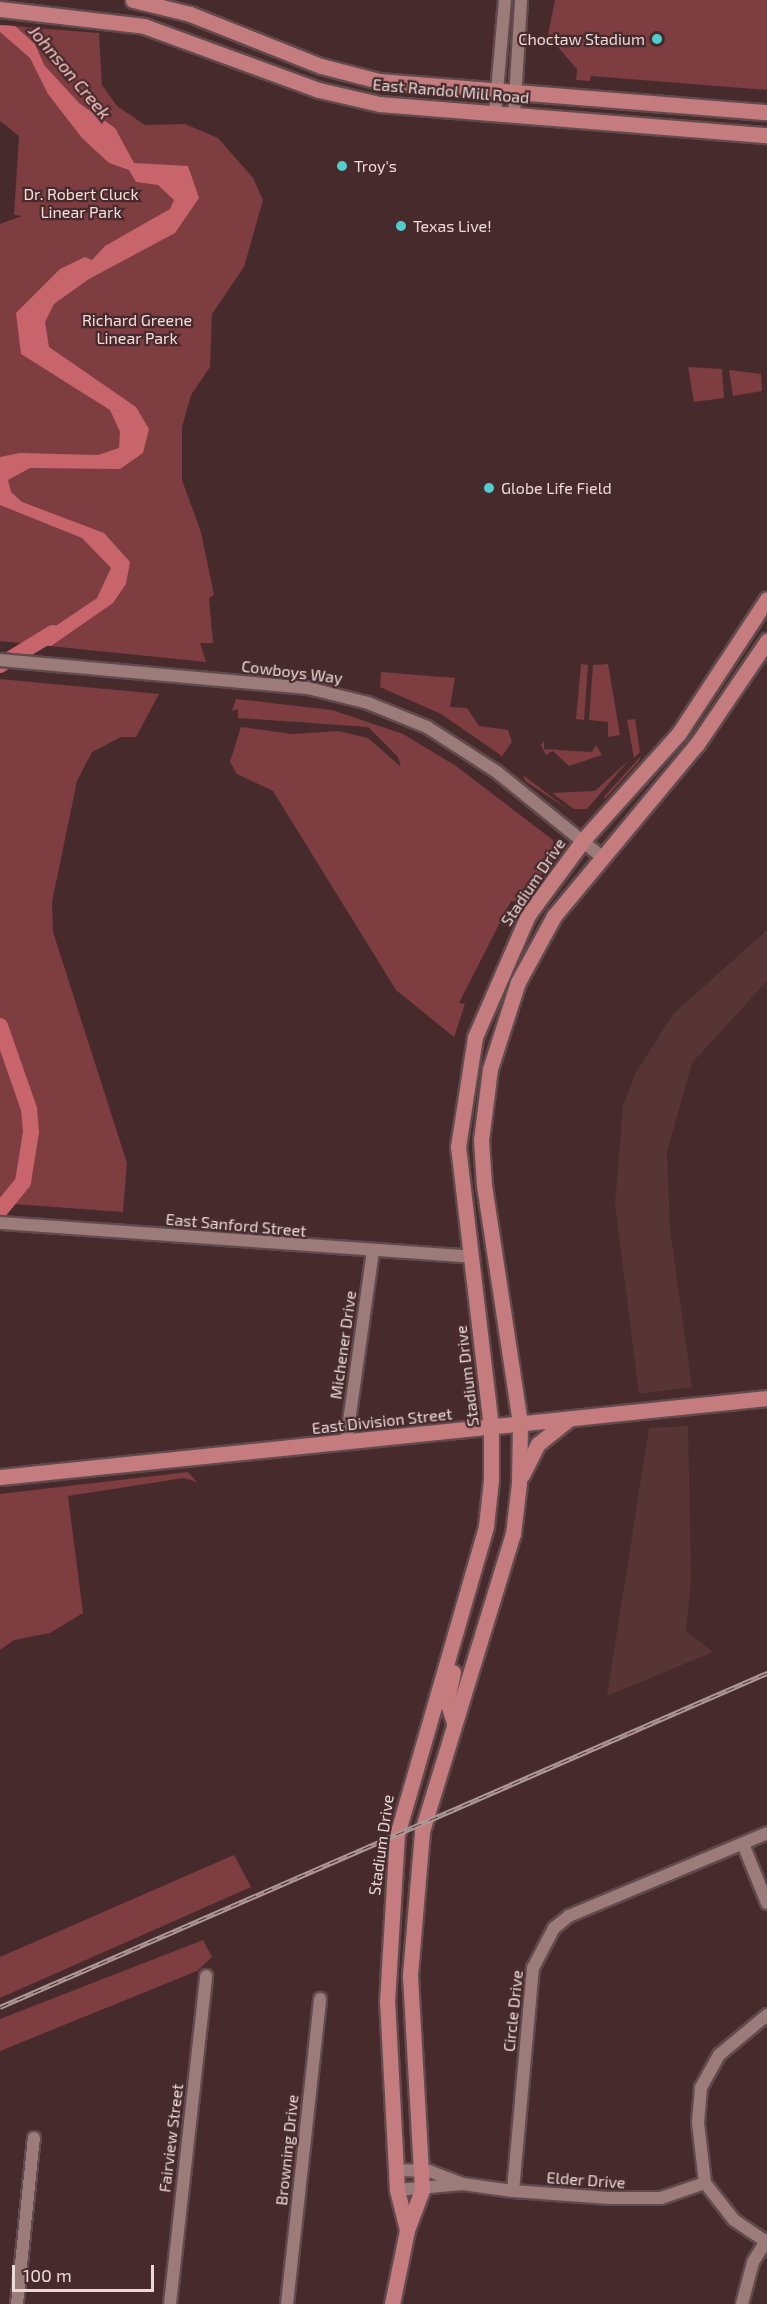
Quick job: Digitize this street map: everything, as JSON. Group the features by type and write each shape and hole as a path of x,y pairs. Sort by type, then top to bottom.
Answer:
{"main road":[{"name":"East Randol Mill Road","path":"133,0 190,14 347,74 497,92 767,112"},
{"name":"East Randol Mill Road","path":"0,9 38,12 161,30 297,82 365,101 495,114 767,135"},
{"name":"Stadium Drive","path":"407,2230 397,2190 388,1952 402,1804 458,1627 486,1526 491,1427 458,1147 470,1063 498,975 528,915 584,839 679,733 767,599"},
{"name":"Stadium Drive","path":"392,2304 407,2230 422,2190 410,1975 422,1831 513,1534 519,1483 520,1423 483,1185 481,1140 490,1069 536,946 603,858 697,744 767,641"},
{"path":"470,1063 490,1069"},
{"name":"East Division Street","path":"0,1477 767,1398"},
{"path":"519,1483 538,1444 571,1418"},
{"path":"454,1723 447,1701 458,1627"},
{"path":"388,1952 399,1958 402,1968 413,2048"}],"street":[{"path":"495,114 505,0"},
{"path":"514,115 521,0"},
{"name":"Cowboys Way","path":"0,660 308,688 397,713 497,772 584,839 603,858"},
{"name":"East Sanford Street","path":"0,1223 373,1252 470,1257"},
{"name":"Michener Drive","path":"346,1443 373,1252"},
{"name":"Circle Drive","path":"513,2191 533,1968 548,1937 569,1916 767,1833"},
{"path":"743,1844 767,1903"},
{"name":"Fairview Street","path":"170,2304 206,1976"},
{"name":"Browning Drive","path":"287,2304 320,1999"},
{"path":"742,2304 753,2262 766,2242 734,2220 705,2183 698,2123 701,2088 725,2048 767,2015"},
{"path":"17,2304 34,2138"},
{"name":"Elder Drive","path":"397,2170 422,2170 463,2184 513,2191 636,2199 661,2198 705,2183"},
{"name":"Elder Drive","path":"397,2190 422,2190 463,2184"}],"shaded area":[{"path":"0,25 15,26 35,44 44,65 80,104 115,128 134,163 188,166 199,198 175,233 89,279 54,304 45,322 49,347 136,407 149,429 143,453 120,469 30,468 8,480 11,492 22,502 104,533 130,562 126,584 113,603 51,646 29,644 97,598 111,568 82,538 0,505 0,457 20,453 98,455 119,448 120,432 110,410 21,354 16,313 60,269 85,257 92,260 105,246 170,209 174,200 158,185 136,182 129,170 109,163 82,138 48,94 30,58 0,32"},
{"path":"767,930 767,981 692,1063 667,1152 670,1230 692,1387 639,1394 615,1204 623,1106 636,1072 674,1013"},
{"path":"688,1426 691,1580 686,1631 713,1652 607,1696 649,1428"}],"green space":[{"name":"Choctaw Stadium","path":"555,0 767,0 767,90 591,76 590,81 576,80 577,69 557,46 546,46"},
{"path":"0,25 99,33 102,85 117,106 145,125 185,124 218,138 253,178 263,200 244,267 212,314 210,367 191,395 182,427 182,480 201,532 214,595 209,598 213,643 200,643 206,662 0,641 0,224 22,216 14,215 19,136 0,121"},
{"path":"688,367 722,369 724,398 694,402"},
{"path":"729,370 761,374 762,391 733,396"},
{"path":"581,664 588,665 584,720 576,719"},
{"path":"608,664 620,735 608,737 608,722 589,720 593,665"},
{"path":"381,672 455,678 450,707 467,708 479,726 508,730 512,742 502,756 441,714 380,687"},
{"path":"0,679 159,694 136,737 121,737 92,752 77,781 52,902 53,932 127,1163 123,1212 0,1203"},
{"path":"236,699 332,710 403,734 456,766 553,840 555,856 521,902 511,901 459,1003 465,1004 454,1037 396,990 273,791 237,774 230,762 241,727 292,734 338,731 368,738 401,767 398,757 368,727 238,718 238,709 232,711"},
{"path":"635,719 640,752 634,758 627,720"},
{"path":"544,741 544,749 592,752 596,745 602,755 569,766 553,751 546,755 541,745"},
{"path":"641,756 639,761 605,799 604,797"},
{"path":"629,760 587,809 574,809 552,793 595,791"},
{"path":"523,775 569,810 525,781"},
{"path":"188,1472 197,1482 184,1478 68,1496 83,1613 50,1633 14,1640 0,1650 0,1494"},
{"path":"234,1855 251,1887 0,1998 0,1957"},
{"path":"203,1940 212,1957 197,1971 0,2051 0,2019"}],"waterway":[{"name":"Johnson Creek","path":"0,665 53,633"},
{"name":"Johnson Creek","path":"0,1026 29,1109 31,1132 23,1182 0,1210"}],"railway":[{"path":"0,2007 767,1673"}],"place":[{"name":"Choctaw Stadium","path":"657,39"},
{"name":"Troy's","path":"342,166"},
{"name":"Texas Live!","path":"401,226"},
{"name":"Globe Life Field","path":"489,488"}],"park label":[{"name":"Dr. Robert Cluck Linear Park","path":"81,203"},
{"name":"Richard Greene Linear Park","path":"137,329"}]}
